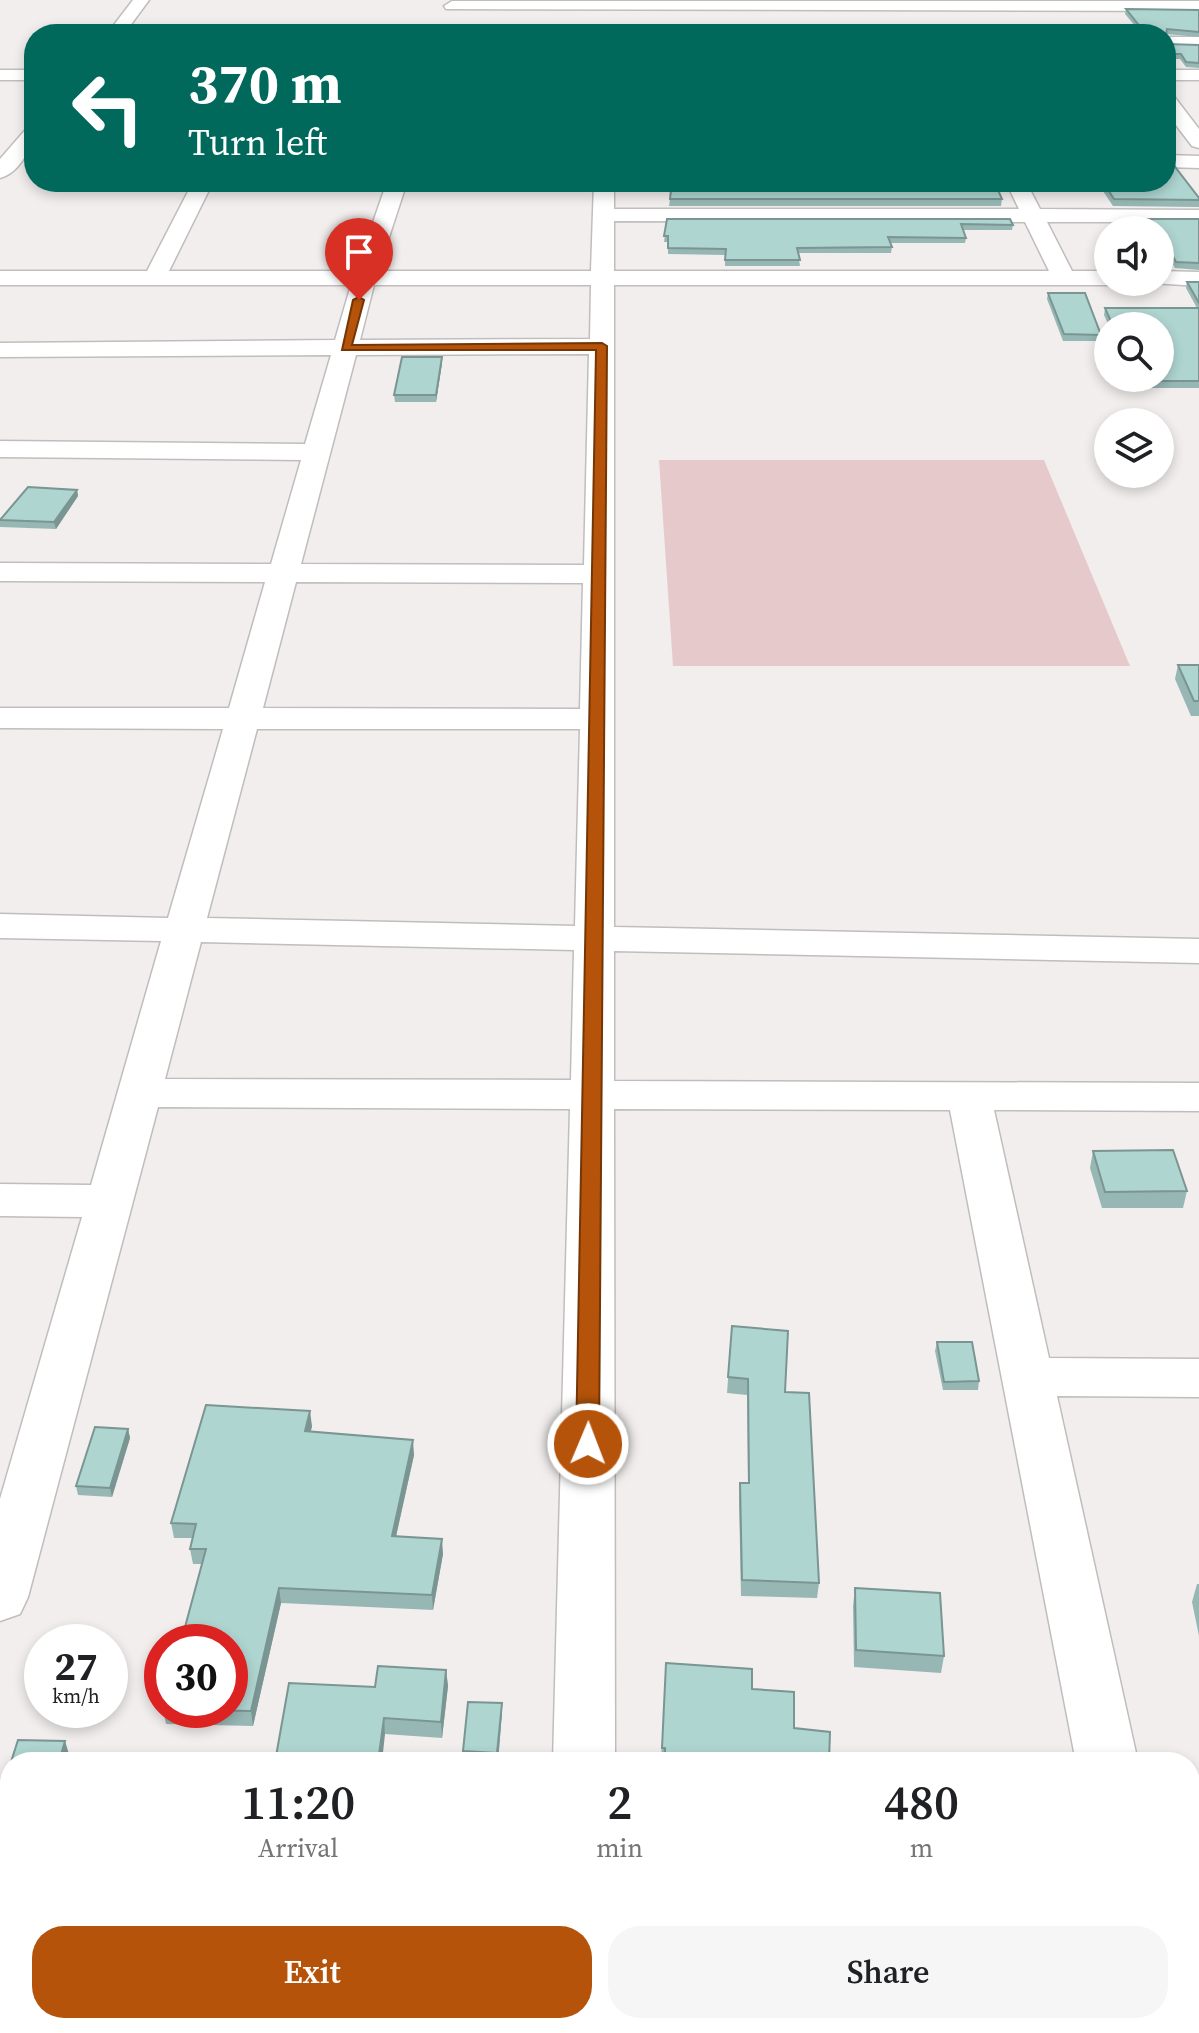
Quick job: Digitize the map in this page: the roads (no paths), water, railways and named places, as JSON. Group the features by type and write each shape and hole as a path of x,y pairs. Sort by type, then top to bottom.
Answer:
{"street":[{"path":"123,24 141,0"},
{"path":"451,9 1199,6"},
{"path":"1176,42 1199,42"},
{"path":"0,75 24,75"},
{"path":"1176,75 1199,75"},
{"path":"1176,110 1199,114"},
{"path":"1176,116 1199,142"},
{"path":"0,172 10,149"},
{"path":"1176,161 1199,162"},
{"path":"155,277 198,192"},
{"path":"0,1597 345,348 394,192"},
{"path":"1021,192 1064,278"},
{"path":"584,1752 603,198 1033,215 1199,216"},
{"path":"0,278 1094,278"},
{"path":"1174,278 1199,279"},
{"path":"0,350 602,346"},
{"path":"0,449 317,452"},
{"path":"0,572 599,574"},
{"path":"0,718 597,719"},
{"path":"0,926 1199,951"},
{"path":"139,1093 1199,1097"},
{"path":"969,1096 1105,1752"},
{"path":"0,1200 110,1201"},
{"path":"1028,1377 1199,1378"}]}
